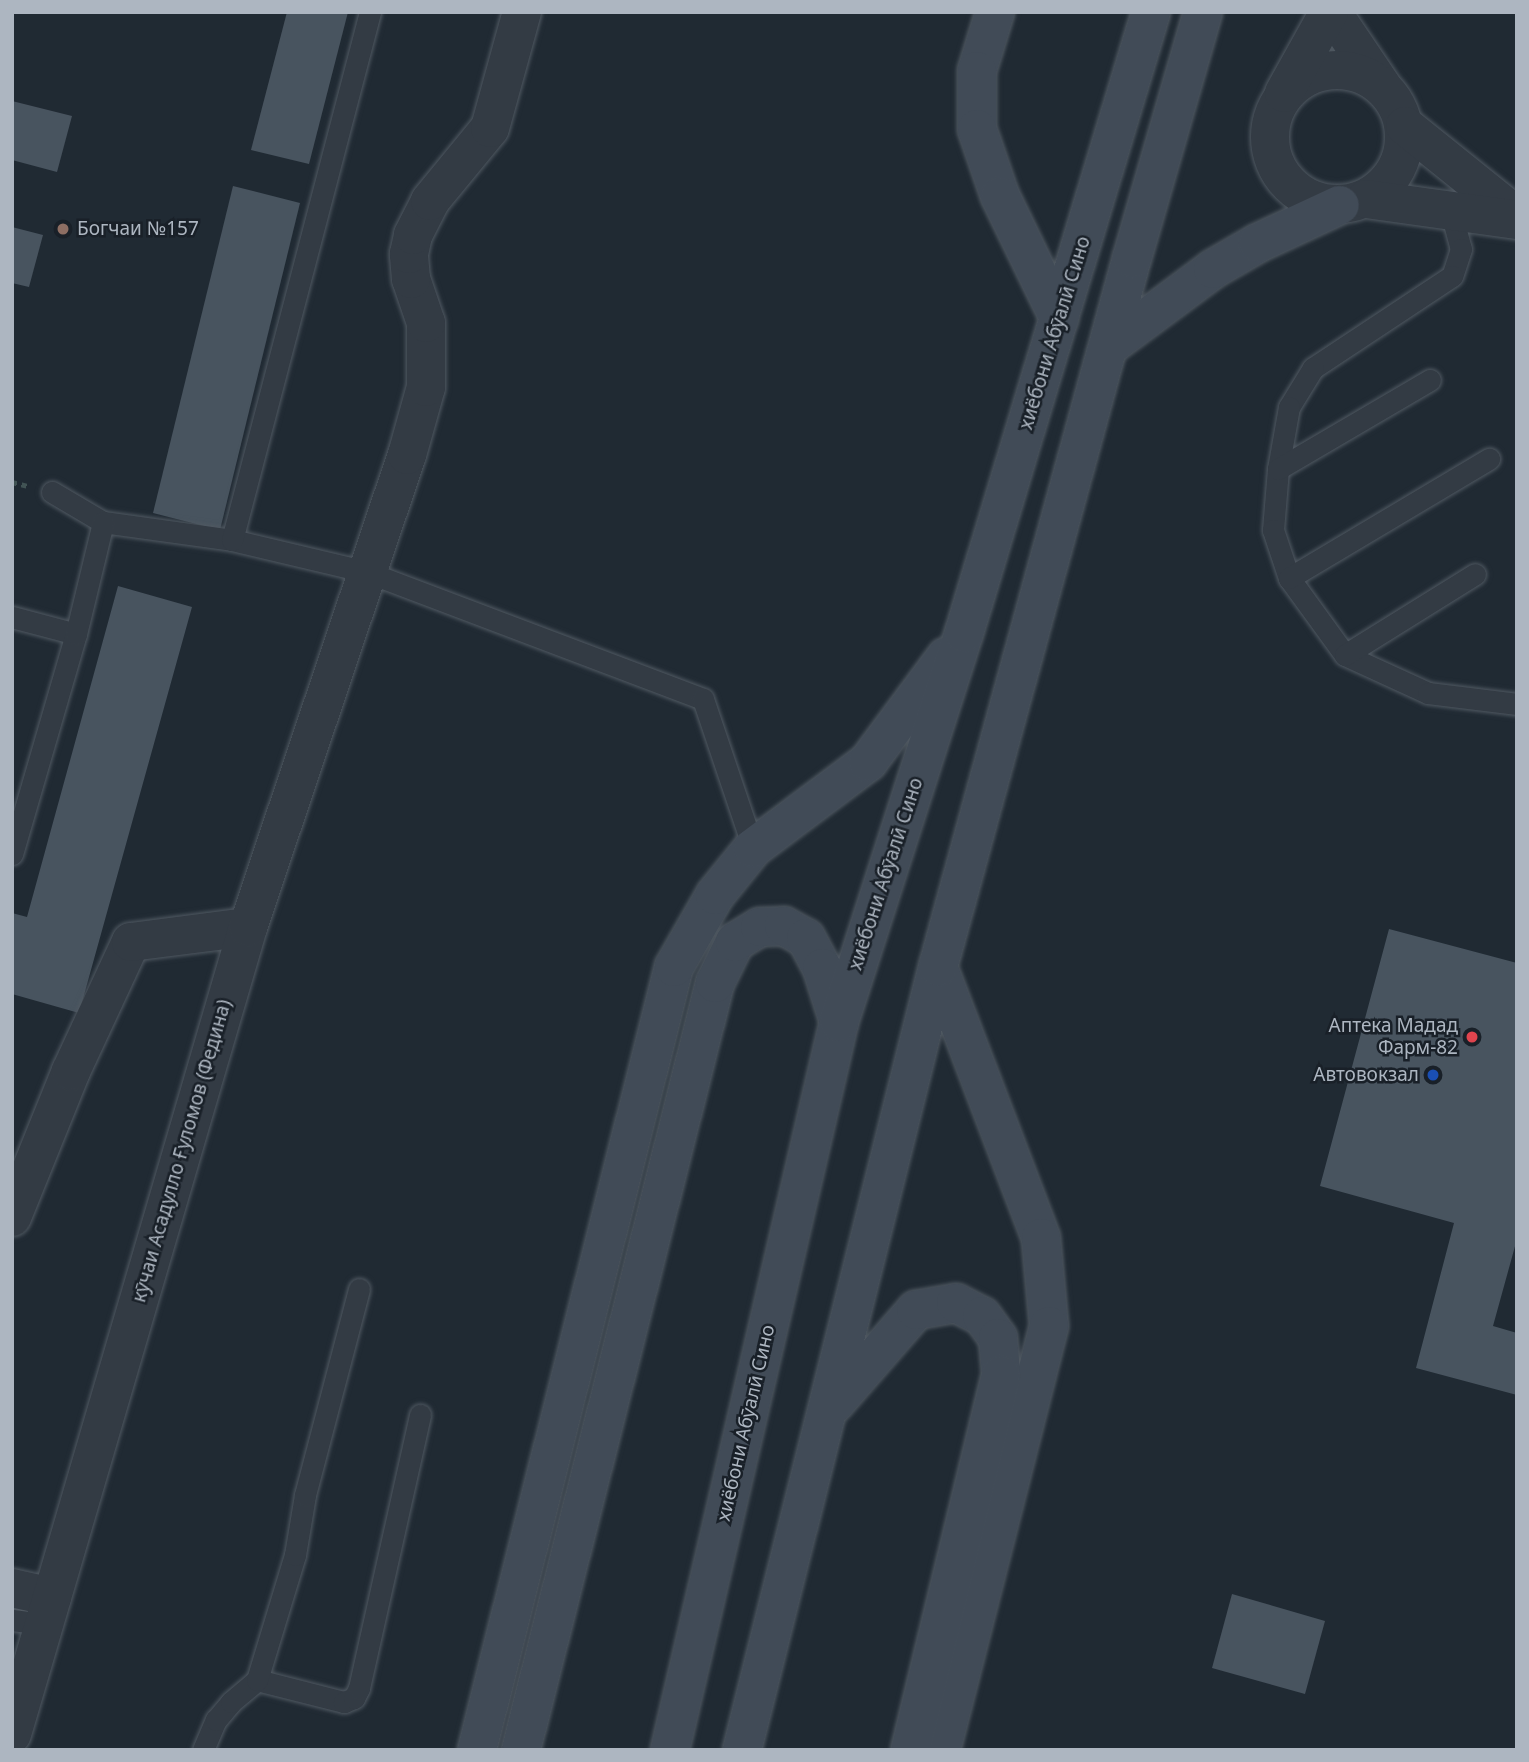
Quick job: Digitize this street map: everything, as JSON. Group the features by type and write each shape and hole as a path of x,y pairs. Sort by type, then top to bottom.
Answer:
{"main road":[{"path":"995,12 977,71 977,129 1000,196 1059,318"},
{"name":"хиёбони Абӯалӣ Сино","path":"670,1750 839,1022 964,633 1151,12"},
{"path":"742,1750 937,967 1203,12"},
{"path":"1108,346 1213,269 1258,243 1353,202"},
{"path":"477,1750 674,967 715,895 753,848 868,762 964,633"},
{"path":"521,1750 715,983 735,942 760,927 784,926 806,938 822,968 839,1022"},
{"path":"937,967 1041,1238 1049,1326 941,1750"},
{"path":"826,1414 916,1310 956,1303 982,1317 998,1338 1002,1375 910,1750"}],"street":[{"name":"кӯчаи Асадулло Ғуломов (Федина)","path":"12,1734 36,1613 248,927 407,456 426,387 426,323 410,267 413,234 430,201 490,128 522,12"},
{"path":"1353,202 1390,182 1404,156 1405,126 1397,104 1330,12 1272,118 1269,139 1273,160 1283,179 1299,193 1318,203 1353,202 1517,218"},
{"path":"1282,98 1308,77 1340,70 1362,74 1382,86"},
{"path":"1405,126 1517,218"},
{"path":"12,1217 71,1071 131,942 248,927"},
{"path":"12,1588 36,1613"}],"lane":[{"path":"232,540 370,12"},
{"path":"1451,212 1461,249 1452,276 1313,368 1289,407 1278,469 1273,530 1289,578 1345,655 1427,693 1517,704"},
{"path":"1278,469 1430,380"},
{"path":"1289,578 1489,459"},
{"path":"52,492 103,522 232,540 367,572 703,699 753,848"},
{"path":"12,854 76,634 103,522"},
{"path":"1345,655 1475,574"},
{"path":"12,617 76,634"},
{"path":"203,1750 216,1720 231,1702 257,1680 295,1555 305,1495 359,1289"},
{"path":"257,1680 344,1702 354,1698 359,1688 420,1415"}],"building":[{"path":"287,12 348,12 309,164 251,150"},
{"path":"12,101 72,116 57,172 12,160"},
{"path":"233,186 300,203 220,530 153,513"},
{"path":"12,227 43,235 29,287 12,283"},
{"path":"118,586 192,607 79,1013 12,994 12,913 27,917"},
{"name":"Автовокзал","path":"1389,929 1517,963 1517,1239 1493,1326 1517,1333 1517,1395 1416,1368 1454,1223 1320,1186"},
{"path":"1232,1594 1325,1621 1305,1694 1212,1668"}],"place":[{"name":"Богчаи №157","path":"63,229"},
{"name":"Аптека Мадад Фарм-82","path":"1472,1037"},
{"name":"Автовокзал","path":"1433,1075"}]}
